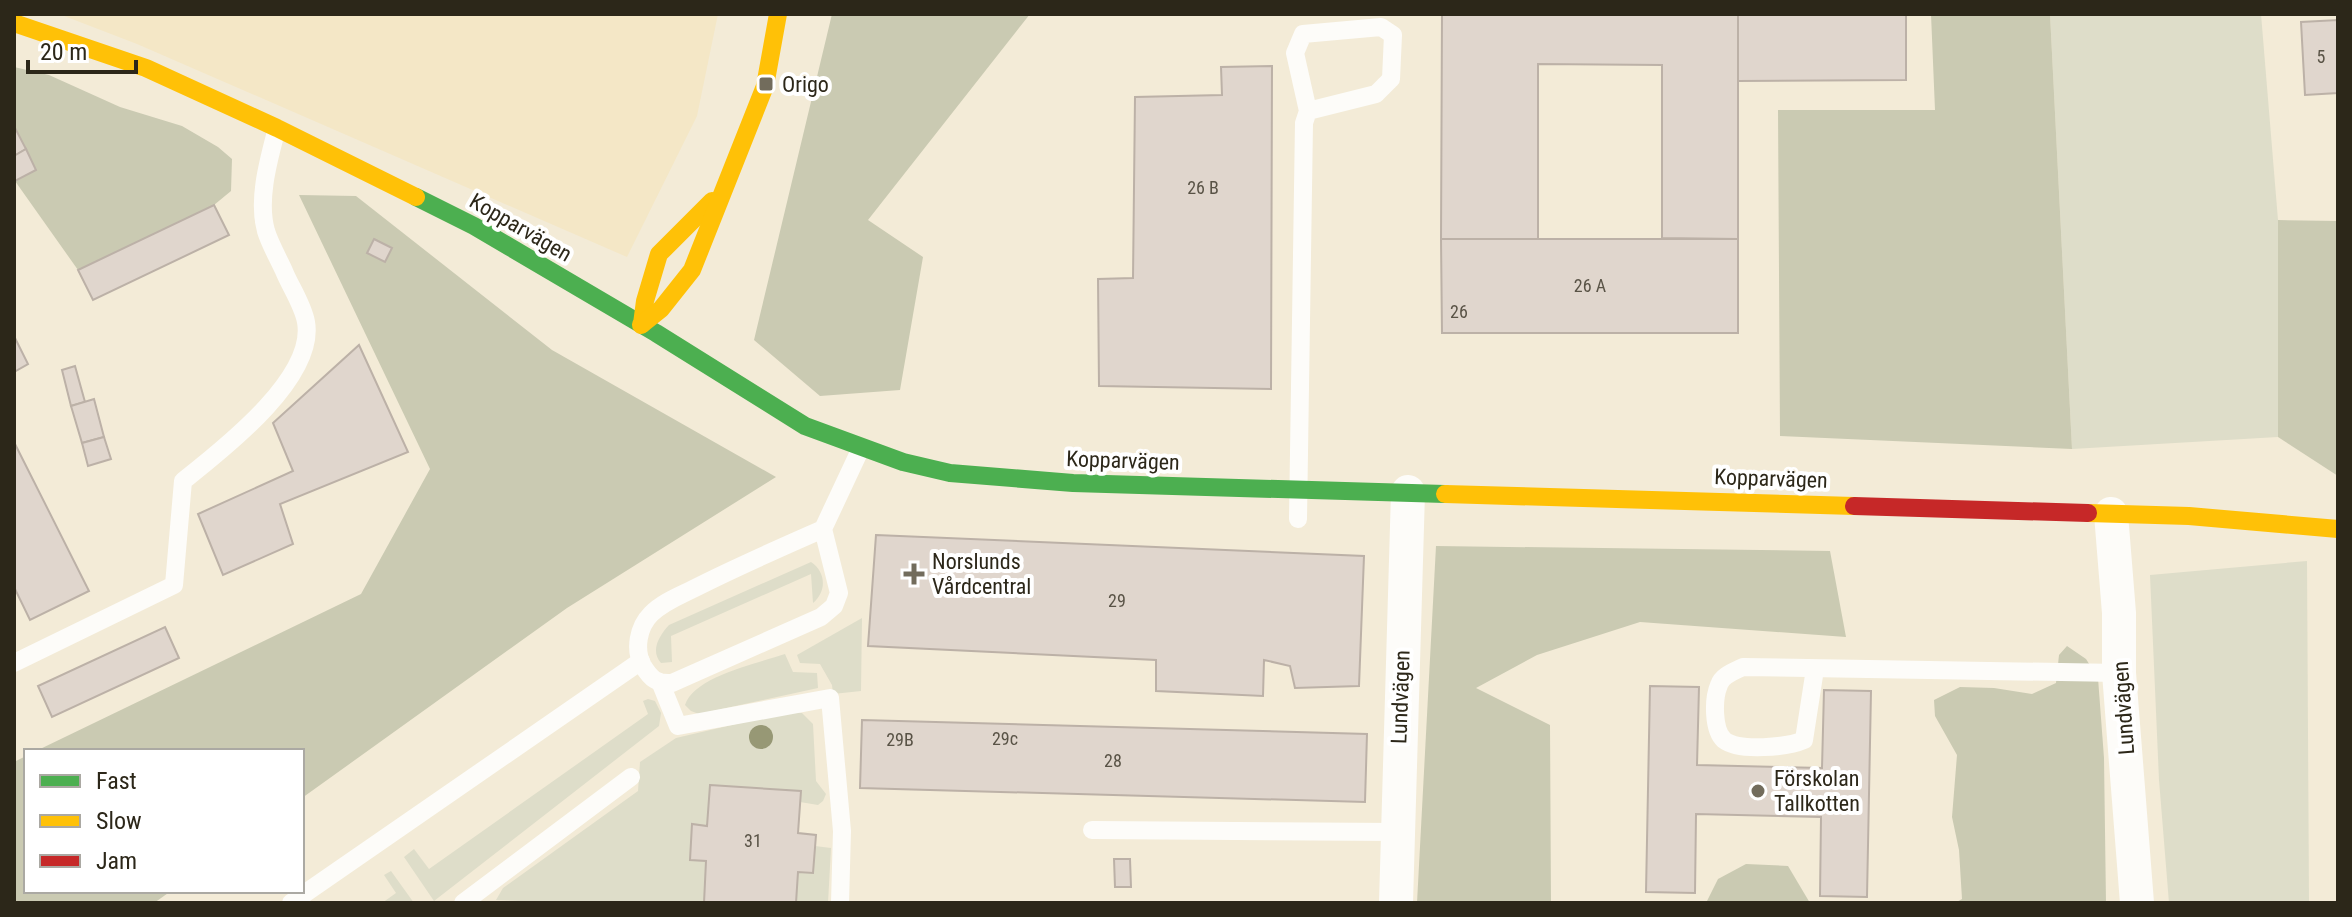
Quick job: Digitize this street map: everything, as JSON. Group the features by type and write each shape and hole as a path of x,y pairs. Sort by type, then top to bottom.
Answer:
{"street":[{"path":"641,325 661,309 692,270 765,86 778,14"},
{"name":"Kopparvägen","path":"14,23 146,68 277,128 491,235 805,426 903,462 977,477 1073,483 2189,516 2338,529"},
{"path":"641,325 659,254 725,188"},
{"name":"Lundvägen","path":"1396,903 1408,492"},
{"name":"Lundvägen","path":"2111,514 2119,613 2119,673 2137,903"}],"lane":[{"path":"1298,519 1304,123 1308,111 1295,53 1303,34 1381,27 1393,35 1391,79 1376,94 1308,111"},
{"path":"14,663 174,585 183,481 231,443 287,384 304,354 306,322 266,230 264,201 277,128"},
{"path":"823,529 716,577 663,604 649,616 640,634 638,647 641,661 654,680 661,684 672,683 821,617 834,606 839,593 823,529 861,448"},
{"path":"291,903 641,661"},
{"path":"1815,669 1804,740 1793,745 1753,747 1730,744 1721,738 1716,707 1719,684 1726,676 1743,667 2119,673"},
{"path":"661,684 678,726 830,698 842,831 840,903"},
{"path":"463,903 631,777"},
{"path":"1092,830 1396,832"}],"shaded area":[{"path":"59,14 718,14 697,116 627,257 137,44"}],"green space":[{"path":"832,14 1030,14 868,220 923,257 900,390 820,396 754,340"},
{"path":"1931,14 2050,14 2072,449 1780,436 1778,110 1935,110"},
{"path":"2050,14 2261,14 2278,220 2278,437 2072,449"},
{"path":"14,67 49,75 120,107 182,126 232,159 231,191 214,205 78,270 15,181 36,170 14,126"},
{"path":"299,195 356,196 552,350 776,477 567,608 304,797 304,749 40,749 361,594 430,469"},
{"path":"2278,220 2338,221 2338,476 2278,437"},
{"path":"1436,546 1830,551 1846,637 1640,622 1537,655 1476,688 1550,725 1551,903 1417,903"},
{"path":"2307,561 2309,903 2169,903 2159,780 2150,575"},
{"path":"811,562 820,571 823,582 821,593 813,603 811,574 671,636 672,662 661,663 656,654 657,644 669,625"},
{"path":"862,618 861,691 833,694 832,685 820,664 800,663 797,655"},
{"path":"2067,646 2086,659 2098,678 2104,758 2106,903 1955,903 1962,899 1959,850 1952,817 1957,755 1935,716 1934,700 1960,687 2032,694 2056,683 2059,655"},
{"path":"785,654 793,672 817,673 818,688 699,714 685,705 691,695 714,678"},
{"path":"643,701 655,701 661,713 659,726 434,901 404,857 414,849 429,869 648,714"},
{"path":"788,712 802,713 813,724 816,781 826,794 823,801 818,805 800,802 801,791 710,785 707,826 692,824 690,859 706,861 704,903 496,900 503,888 638,791 640,762 676,738"},
{"path":"24,757 24,893 168,893 154,903 14,903 14,762"},
{"path":"815,846 831,848 828,903 796,903 798,872"},
{"path":"1746,864 1788,866 1810,903 1706,903 1718,879"},
{"path":"391,871 414,903 382,903 396,893 384,875"}],"building":[{"path":"1442,14 1738,14 1738,239 1662,238 1662,65 1538,64 1538,239 1441,239"},
{"path":"1738,14 1906,14 1906,80 1738,81"},
{"path":"2338,20 2338,93 2305,95 2301,22"},
{"path":"1272,66 1271,389 1099,386 1098,279 1133,278 1135,97 1222,95 1221,67"},
{"path":"14,126 26,149 14,156"},
{"path":"26,149 36,170 15,181 14,156"},
{"path":"214,205 229,235 93,300 78,270"},
{"path":"374,239 392,248 385,262 367,253"},
{"path":"1441,239 1738,239 1738,333 1442,333"},
{"path":"14,336 28,364 14,372"},
{"path":"359,345 408,452 280,504 293,544 223,575 198,514 293,471 273,423"},
{"path":"75,366 85,402 71,406 62,370"},
{"path":"94,399 104,437 82,443 71,406"},
{"path":"104,437 111,459 88,466 82,443"},
{"path":"14,442 89,591 30,620 14,587"},
{"path":"876,535 1364,556 1359,686 1295,688 1290,666 1264,660 1263,696 1156,691 1156,660 868,646"},
{"path":"165,627 179,658 52,717 38,686"},
{"name":"Förskolan Tallkotten","path":"1650,686 1699,687 1697,765 1822,768 1824,690 1871,691 1867,897 1820,896 1821,817 1696,814 1695,893 1646,892"},
{"path":"862,720 1367,734 1365,802 860,788"},
{"path":"710,785 801,791 798,833 816,835 813,873 798,872 796,903 704,903 706,861 690,860 692,824 707,826"},
{"path":"1114,859 1130,859 1131,887 1115,887"}],"traffic: fast":[{"path":"416,197 474,226 656,333 805,426 903,462 950,473 1073,483 1445,494"}],"traffic: slow":[{"path":"641,325 661,309 692,270 765,86 778,14"},
{"path":"14,23 146,68 416,197"},
{"path":"642,324 645,301 659,254 712,201"},
{"path":"1445,494 1854,506"},
{"path":"2088,513 2189,516 2338,529"}],"traffic: jam":[{"path":"1854,506 2088,513"}],"place":[{"name":"Origo","path":"766,84"},
{"name":"Norslunds Vårdcentral","path":"914,574"},
{"name":"Förskolan Tallkotten","path":"1758,791"}]}
